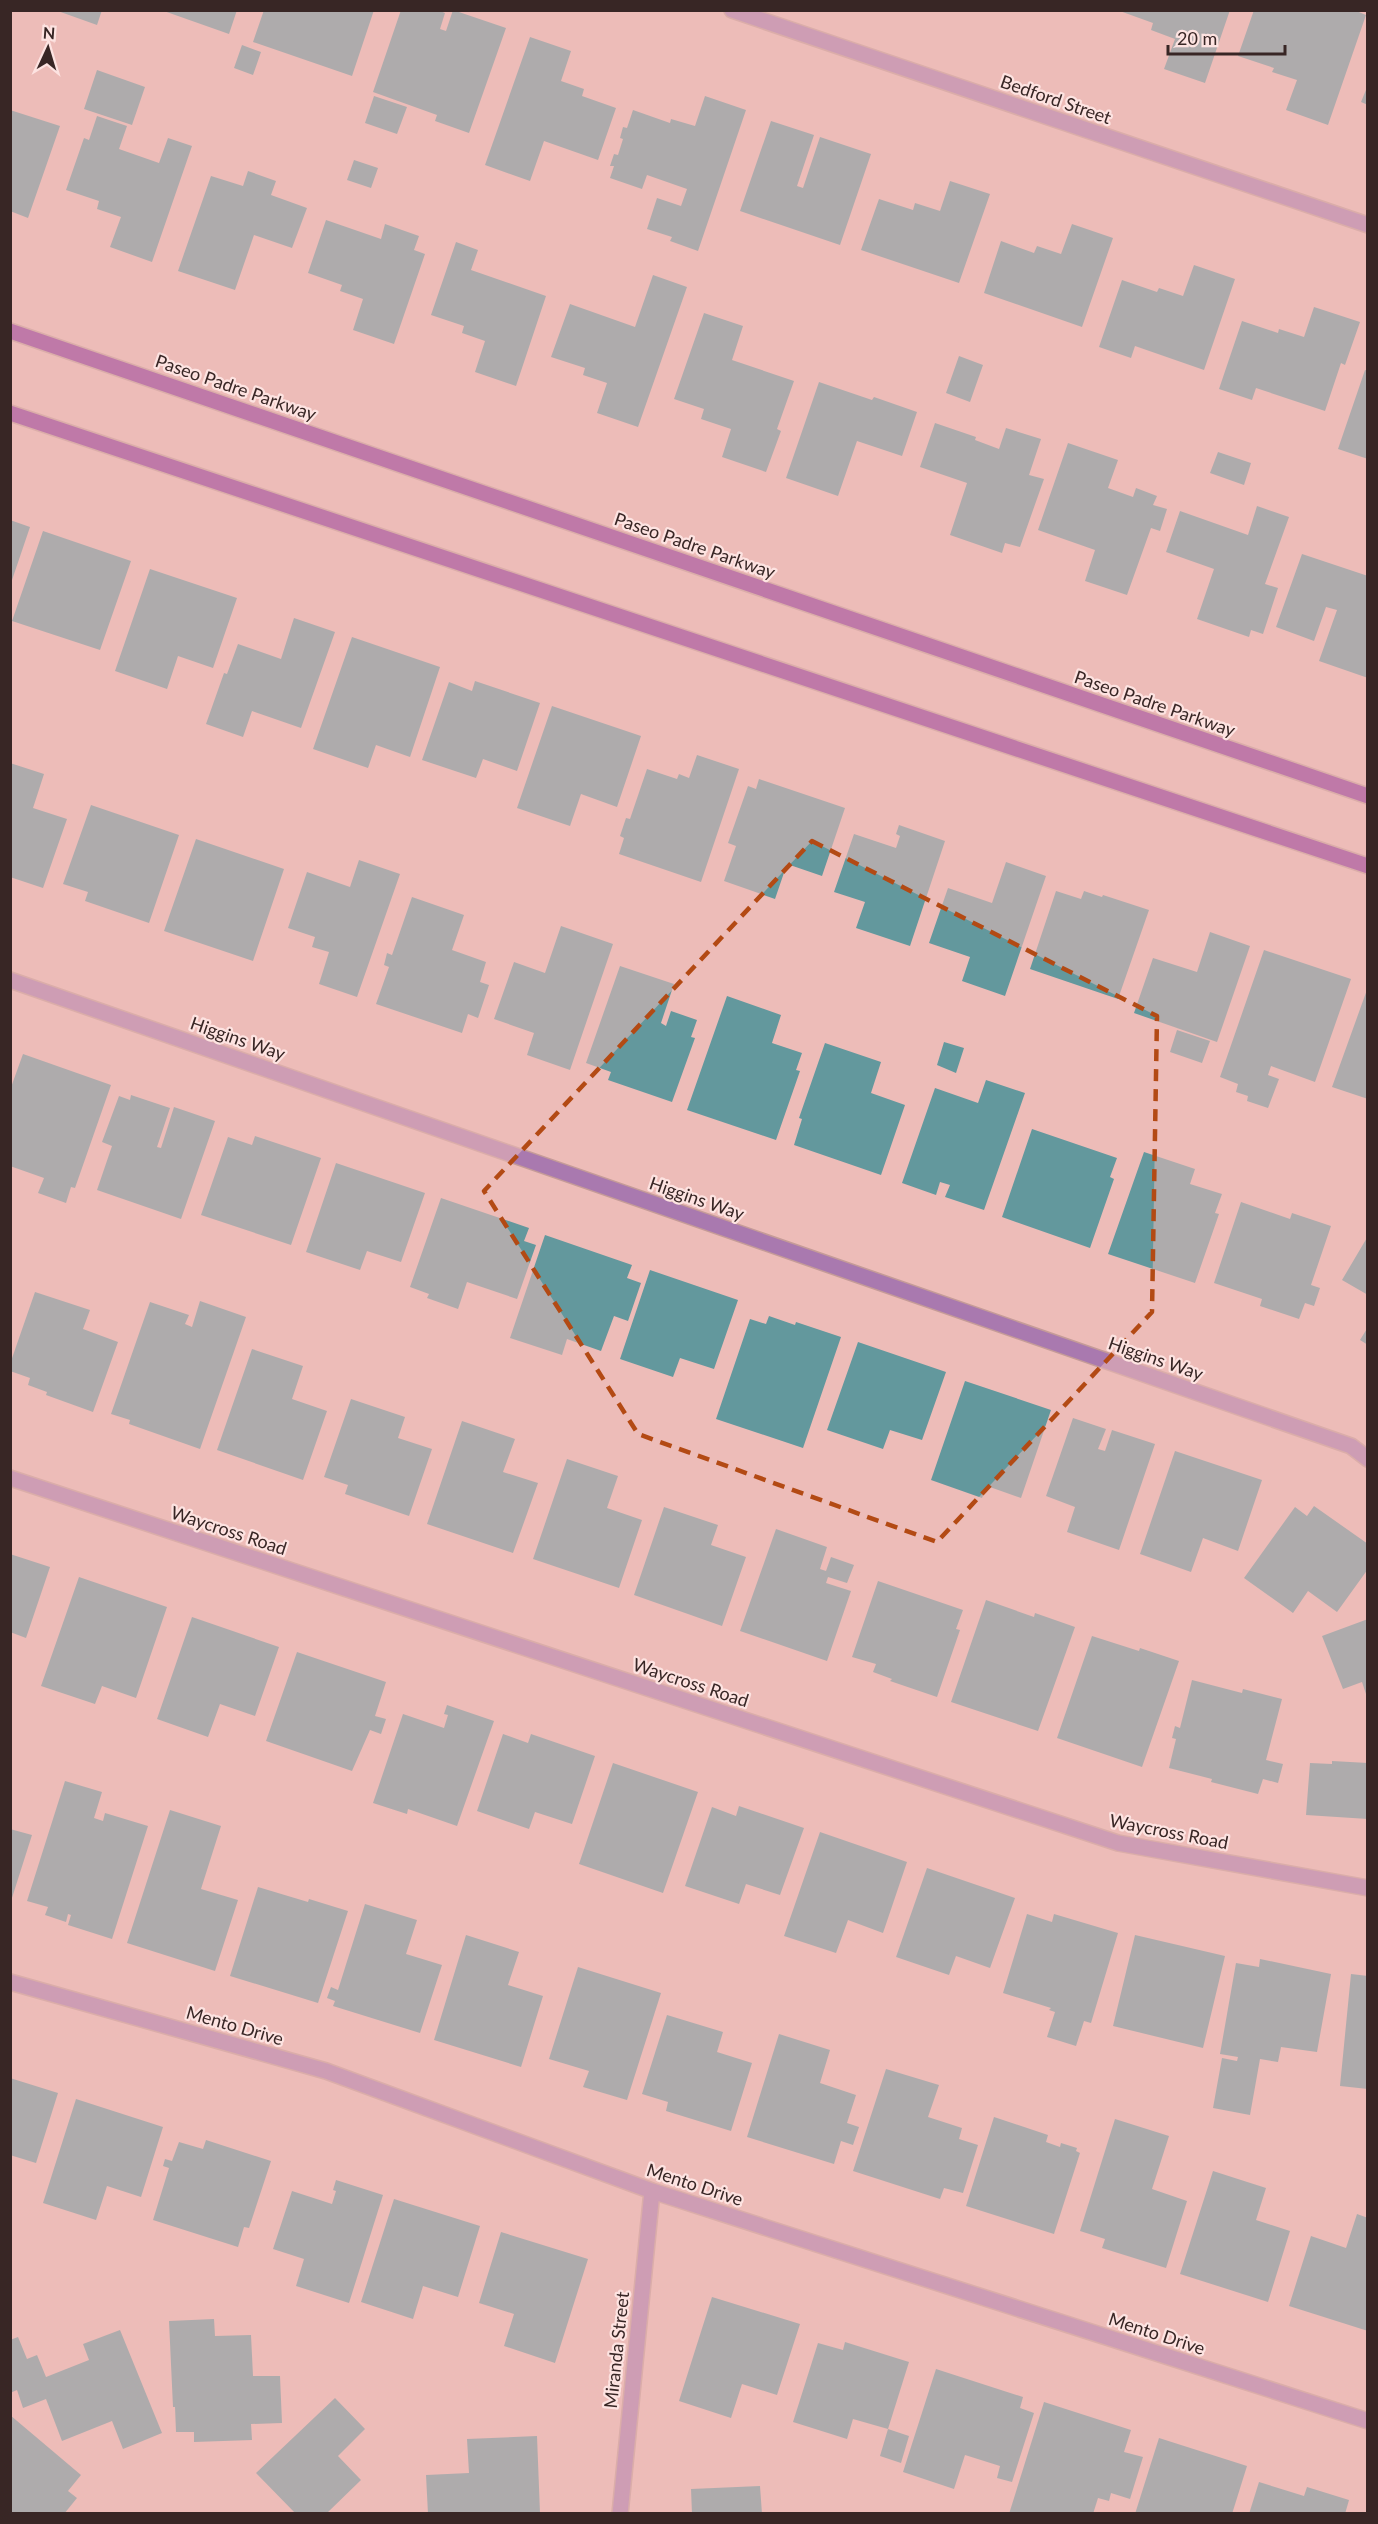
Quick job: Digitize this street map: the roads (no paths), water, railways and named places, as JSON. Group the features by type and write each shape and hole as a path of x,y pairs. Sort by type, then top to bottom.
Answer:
{"main road":[{"name":"Paseo Padre Parkway","path":"10,331 1368,796"},
{"path":"10,413 1368,866"}],"street":[{"name":"Bedford Street","path":"732,10 1368,225"},
{"name":"Higgins Way","path":"10,980 1340,1442 1351,1446 1368,1459"},
{"name":"Waycross Road","path":"10,1478 1118,1843 1368,1888"},
{"name":"Mento Drive","path":"10,1982 326,2071 652,2191 1368,2421"},
{"name":"Miranda Street","path":"620,2514 652,2191"}]}
